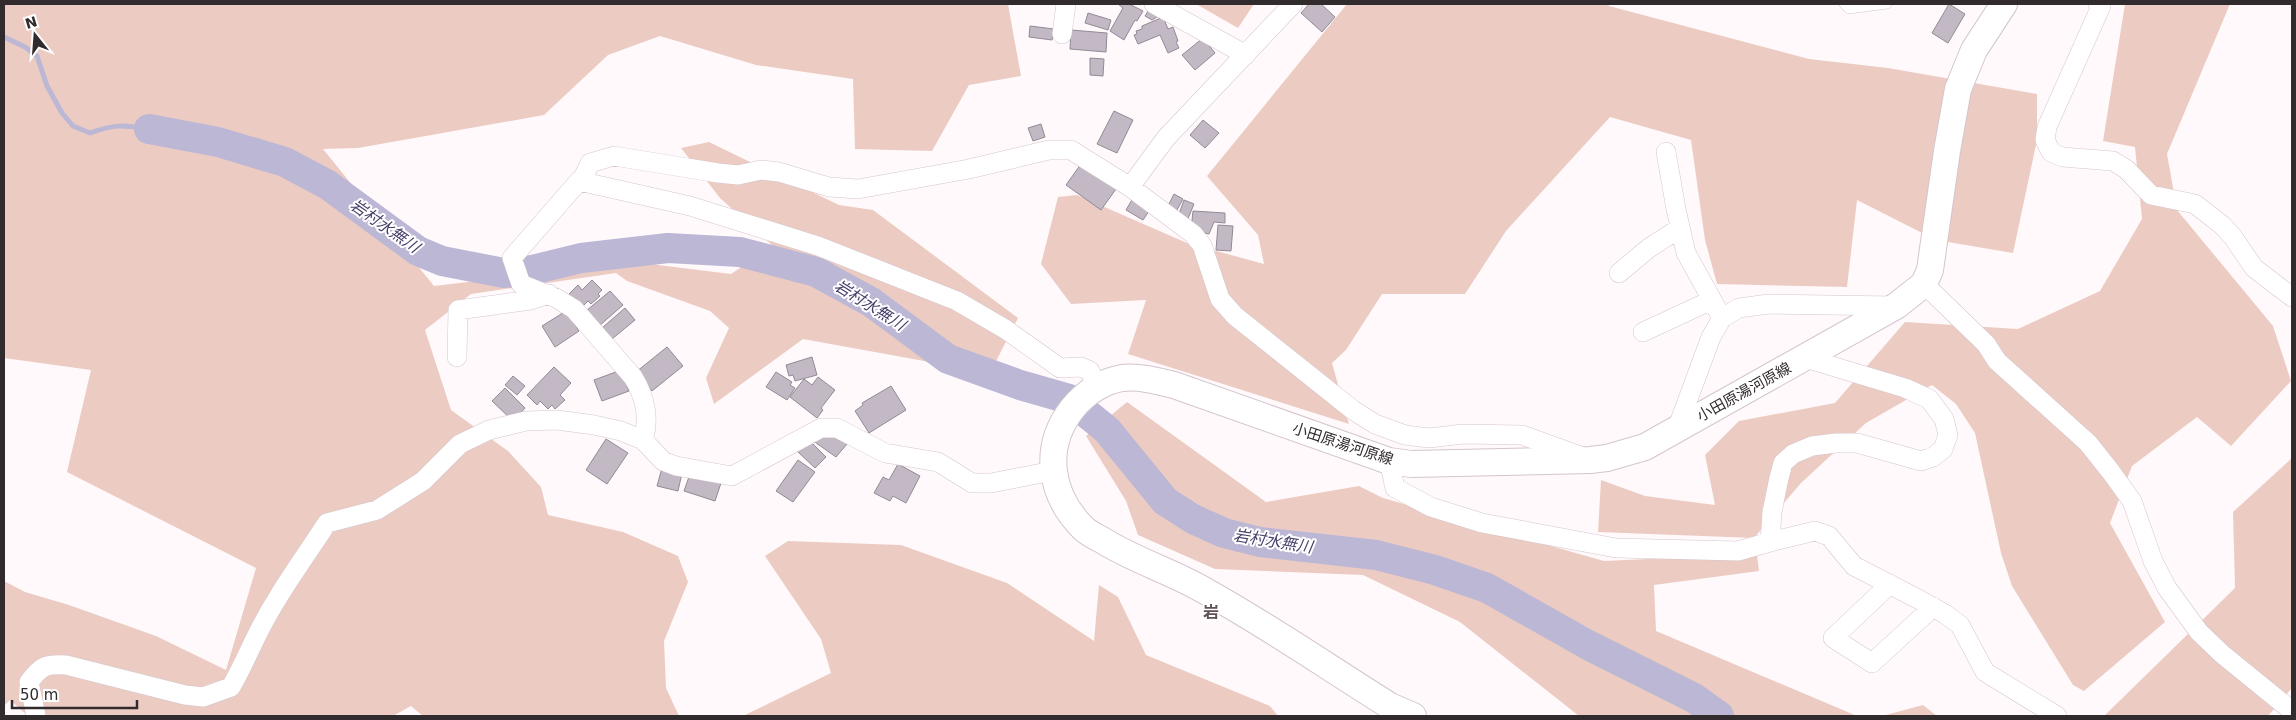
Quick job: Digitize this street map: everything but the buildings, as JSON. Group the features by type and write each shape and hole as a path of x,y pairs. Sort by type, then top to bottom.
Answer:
{"main road":[{"path":"1924,284 1934,255 1947,151 1958,89 1974,50 2004,4"},
{"name":"小田原湯河原線","path":"1091,390 1122,378 1149,379 1174,385 1389,461 1411,464 1607,458 1645,447 1896,306 1924,284"},
{"path":"1091,390 1065,418 1054,450 1053,471 1059,494 1066,508 1084,530 1117,550 1206,591 1390,706 1413,716"}],"street":[{"path":"1062,34 1066,4"},
{"path":"1154,4 1246,55"},
{"path":"1130,187 1166,138 1293,4"},
{"path":"2098,4 2101,6 2047,127 2045,140 2051,152 2062,157 2113,161 2126,168 2151,194 2195,204 2222,225 2254,268 2292,297"},
{"path":"581,182 590,163 614,156 738,175 761,170 779,172 829,187 858,189 970,169 1049,150 1071,150 1130,187 1193,234 1202,245 1220,299 1235,316 1346,404 1375,424 1405,435 1429,438 1463,434 1522,435 1590,460"},
{"path":"1666,152 1686,253 1722,318"},
{"path":"643,440 647,429 647,416 640,388 633,376 574,309 549,294 521,284 512,258 579,181 690,206 750,223 903,278 957,301 1004,329 1060,368 1081,367 1090,371 1091,390"},
{"path":"1619,273 1649,248 1680,228"},
{"path":"1924,284 1986,344 1996,361 2088,443 2132,501 2153,561 2167,588 2199,632 2222,654 2292,711"},
{"path":"457,357 458,310 531,300 549,294"},
{"path":"1642,332 1712,300"},
{"path":"1677,429 1711,337 1722,318 1739,308 1769,304 1896,306"},
{"path":"1770,542 1772,512 1779,478 1784,463 1793,454 1812,446 1857,443 1921,461 1933,457 1942,449 1948,435 1944,419 1929,399 1905,388 1806,358"},
{"path":"36,716 29,682 37,671 48,664 66,665 185,696 203,697 231,687 272,609 327,523 377,510 423,481 460,444 489,430 526,421 557,420 594,424 622,431 643,440 663,461 676,466 732,476 820,428 837,428 885,453 938,462 972,483 991,483 1053,471"},
{"path":"1389,461 1396,488 1431,507 1482,523 1616,548 1738,551 1815,531 1828,536 1854,566 1933,607 1960,625 1986,672 2057,716"},
{"path":"1890,584 1833,638 1872,663 1933,607"}],"lane":[{"path":"1844,4 1849,8 1888,4"}],"shaded area":[{"path":"4,4 1008,4 1021,76 969,85 932,151 855,149 853,79 756,65 660,36 608,55 544,115 358,148 323,149 434,286 634,262 731,274 773,246 720,198 681,148 709,142 839,205 873,210 1018,318 990,373 803,339 714,404 706,378 729,328 710,311 627,281 616,273 471,294 425,330 451,410 508,451 541,487 548,515 623,532 678,556 688,582 664,641 666,688 679,716 423,716 411,706 393,716 28,716 10,700 4,706 4,581 25,592 69,605 156,636 226,670 256,568 67,472 91,370 4,358"},
{"path":"1196,4 1254,4 1238,28"},
{"path":"1347,4 1608,4 1609,6 1809,59 1888,68 2037,94 2037,140 2013,253 1936,240 1857,200 1847,287 1717,284 1705,240 1691,140 1610,117 1506,231 1465,294 1382,294 1346,350 1332,363 1349,424 1128,354 1146,300 1071,304 1041,264 1058,197 1077,195 1187,243 1264,264 1258,235 1207,176"},
{"path":"2125,4 2230,4 2167,154 2177,210 2273,326 2291,381 2231,446 2197,417 2132,466 2110,523 2165,622 2084,691 2073,685 2012,586 2001,553 1975,433 1956,404 1932,385 1866,423 1801,483 1754,538 1598,532 1601,480 1645,496 1715,505 1705,455 1739,421 1835,403 1905,322 2018,329 2100,291 2142,219 2135,147 2103,141"},
{"path":"1127,402 1266,502 1359,486 1383,498 1604,561 1757,554 1759,571 1654,585 1656,631 1857,716 1579,716 1460,622 1363,575 1215,569 1138,535 1126,501 1086,436"},
{"path":"2292,458 2292,688 2268,716 2104,716 2235,588 2233,512"},
{"path":"788,541 901,545 1007,583 1094,641 1099,585 1118,597 1146,655 1270,706 1278,716 743,716 831,673 821,639 765,556"},
{"path":"1923,705 1937,716 1882,716"}],"waterway":[{"name":"岩村水無川","path":"4,37 25,47 37,56 47,86 62,113 73,126 90,133 119,126 149,129"},
{"name":"岩村水無川","path":"149,129 218,142 285,162 328,185 418,251 442,261 504,273 532,270 581,258 668,248 740,252 816,272 871,302 948,359 1020,385 1069,399 1107,430 1165,501 1193,519 1224,533 1260,542 1376,555 1435,570 1487,588 1588,645 1694,698 1719,716"}],"district":[{"name":"岩","path":"1211,612"}]}
